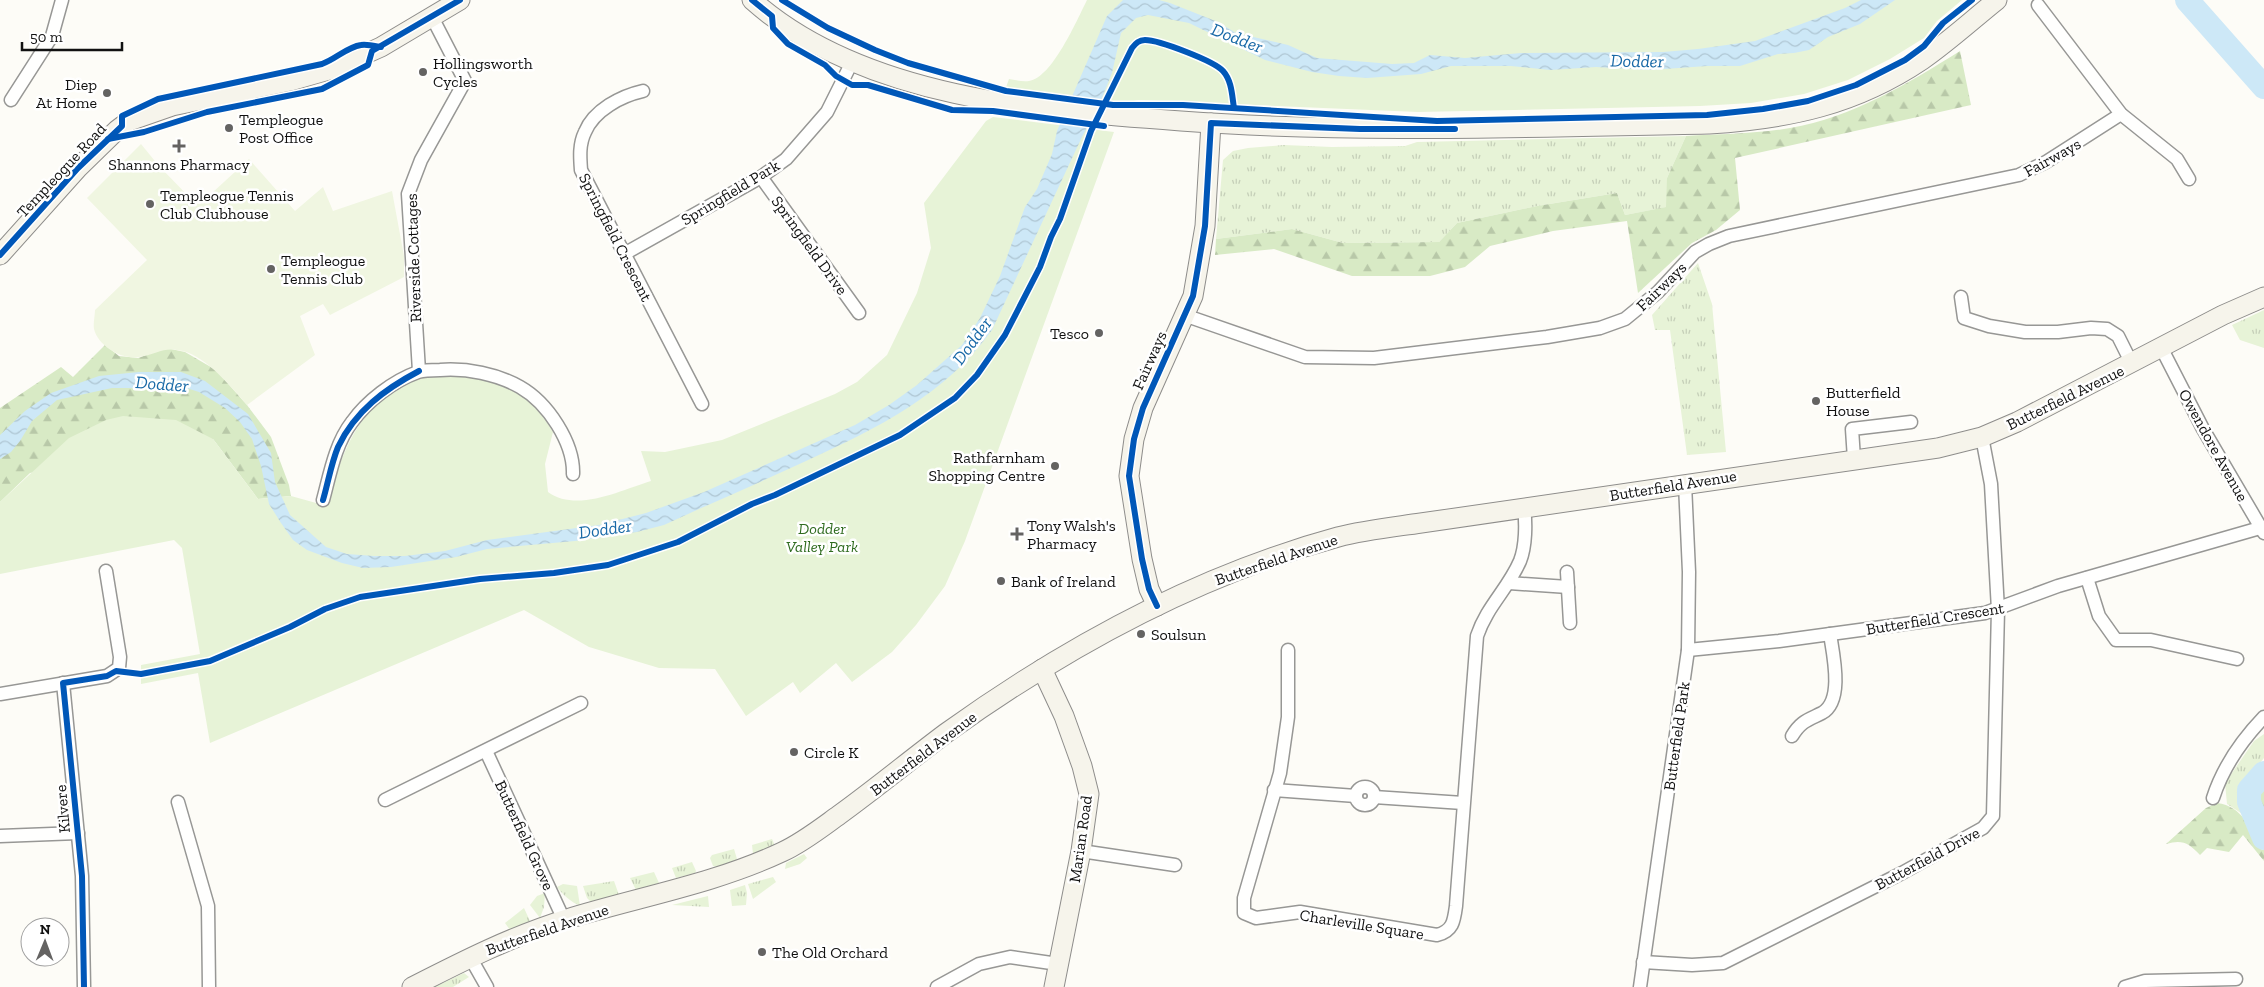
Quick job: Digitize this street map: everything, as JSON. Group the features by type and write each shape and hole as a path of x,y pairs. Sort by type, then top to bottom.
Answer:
{"main road":[{"name":"Templeogue Road","path":"0,255 78,168 117,130 129,121 172,106 290,81 332,69 381,47 460,0"},
{"path":"752,0 793,30 852,62 930,88 1054,109 1108,115 1211,123 1360,129 1455,130 1709,124 1750,122 1789,116 1842,102 1898,76 1930,54 1997,0"},
{"name":"Fairways","path":"1157,606 1149,589 1142,559 1130,476 1134,439 1143,408 1193,296 1205,226 1211,123"},
{"name":"Butterfield Avenue","path":"412,987 499,943 564,920 713,877 784,852 814,833 947,733 1042,669 1157,606 1205,584 1282,554 1341,537 1522,507 1938,448 1982,437 2017,422 2132,364 2223,314 2264,297"},
{"name":"Marian Road","path":"1042,669 1064,716 1082,766 1089,794 1081,851 1054,987"}],"street":[{"path":"11,100 52,36 62,0"},
{"path":"2038,6 2121,114 2177,159 2189,179"},
{"name":"Riverside Cottages","path":"419,371 408,194 420,160 465,81 432,17"},
{"name":"Springfield Park","path":"624,254 762,177 786,159 827,112 852,62"},
{"name":"Springfield Crescent","path":"643,91 621,97 593,119 585,132 580,150 581,170 702,404"},
{"name":"Fairways","path":"1184,315 1305,357 1374,358 1547,337 1600,328 1625,319 1633,313 1658,292 1695,252 1709,244 1729,236 2019,175 2046,162 2121,114"},
{"name":"Springfield Drive","path":"762,177 859,313"},
{"path":"1961,297 1964,318 1989,326 2025,332 2058,332 2091,328 2107,329 2118,336 2132,364"},
{"name":"Owendore Avenue","path":"2165,355 2203,428 2262,531"},
{"path":"323,500 338,449 352,422 374,400 393,385 419,371 454,369 491,375 522,388 547,410 558,426 573,461 573,474"},
{"path":"1854,460 1852,429 1911,422"},
{"name":"Butterfield Drive","path":"1643,962 1692,965 1724,963 1902,873 1983,828 1992,816 1998,610 1991,484 1982,437"},
{"name":"Butterfield Park","path":"1640,987 1688,650 1690,572 1685,484"},
{"name":"Charleville Square","path":"1288,650 1288,717 1280,773 1244,898 1244,912 1256,918 1300,912 1437,935 1445,933 1453,925 1477,636 1488,611 1508,582 1518,559 1522,507"},
{"name":"Butterfield Crescent","path":"1688,650 1830,634 1998,610 2058,586 2262,531"},
{"path":"0,694 107,676 119,668 120,657 106,571"},
{"path":"1567,572 1570,623"},
{"path":"2087,578 2099,616 2116,640 2151,640 2237,660"},
{"path":"1508,582 1568,587"},
{"path":"1792,736 1799,725 1825,711 1831,704 1836,687 1830,634"},
{"name":"Kilvere","path":"63,683 82,884 84,987"},
{"path":"385,800 486,751 580,702"},
{"path":"2213,798 2220,777 2236,751 2264,717"},
{"name":"Butterfield Grove","path":"486,751 564,920"},
{"path":"1274,790 1356,796 1359,803 1364,805 1372,802 1374,797 1463,803"},
{"path":"178,802 208,906 209,987"},
{"name":"Kilvere","path":"0,836 78,833"},
{"path":"1081,851 1175,864"},
{"path":"470,957 487,987"},
{"path":"937,987 979,964 1010,957 1058,964"},
{"path":"2125,987 2145,981 2236,979"}],"green space":[{"path":"1087,0 1962,0 1937,21 1924,38 1890,59 1848,80 1804,94 1751,103 1700,106 1418,112 1138,100 1125,103 1005,90 1009,79 1029,81 1038,77 1046,70 1063,47"},
{"path":"1960,51 1971,105 1735,158 1740,210 1716,230 1692,243 1638,293 1627,221 1553,231 1490,246 1465,267 1430,276 1352,276 1274,249 1215,255 1216,239 1292,229 1343,243 1439,242 1457,223 1537,206 1617,193 1625,215 1666,207 1667,178 1686,136 1777,130 1813,123 1836,116 1858,108 1900,87"},
{"name":"Dodder Valley Park","path":"993,117 1114,132 965,541 945,586 916,625 892,652 852,682 836,663 800,693 793,682 746,716 715,669 659,668 589,647 524,610 210,743 198,673 141,684 141,665 200,654 182,548 174,540 0,574 0,502 69,438 106,420 123,416 176,420 213,439 258,499 291,496 327,506 347,447 359,426 377,404 397,389 419,379 442,375 470,376 508,386 533,405 546,421 553,432 545,464 548,492 560,498 585,500 613,494 651,481 641,451 665,452 722,440 835,394 857,382 887,355 917,293 931,248 924,203 986,121"},
{"path":"1686,136 1667,178 1667,207 1625,215 1617,193 1537,206 1457,223 1439,242 1343,243 1292,229 1216,239 1223,160 1233,151 1284,145 1332,147 1405,146 1417,142"},
{"name":"Templeogue Tennis Club","path":"141,144 159,166 196,204 200,204 249,159 295,211 323,187 333,211 392,191 404,256 404,277 330,315 323,304 300,316 315,355 247,405 210,366 183,351 171,349 139,357 118,354 100,341 96,335 94,329 95,310 147,260 87,198"},
{"path":"1698,263 1712,304 1726,452 1687,455 1670,330 1655,330 1652,315"},
{"path":"2264,310 2264,348 2240,340 2232,325"},
{"path":"105,345 119,356 138,358 166,348 185,352 216,370 247,405 271,437 289,485 291,496 258,499 213,439 30,473 0,502 0,408 61,367 73,377"},
{"path":"2264,734 2264,758 2241,786 2239,799 2244,815 2227,804 2225,783 2254,741"},
{"path":"2264,779 2264,822 2258,811 2258,785"},
{"path":"2217,803 2233,809 2245,820 2262,850 2264,849 2264,861 2243,835 2229,852 2207,848 2200,855 2185,843 2166,844 2206,808"},
{"path":"772,839 775,846 756,855 753,854 752,845"},
{"path":"734,849 736,861 717,867 713,866 710,858 712,855"},
{"path":"804,854 807,858 800,864 785,869 786,863"},
{"path":"692,862 695,873 676,878 672,868"},
{"path":"654,872 659,883 636,890 630,878"},
{"path":"773,877 776,882 753,899 748,884"},
{"path":"614,881 619,895 592,903 587,898 583,886"},
{"path":"563,884 577,886 580,906 567,898 557,887"},
{"path":"745,885 747,893 746,905 732,906 730,890"},
{"path":"545,893 544,907 540,918 530,905 537,896"},
{"path":"708,896 709,907 672,905"},
{"path":"524,908 530,921 510,930 505,923"},
{"path":"464,973 469,977 453,987 434,987"}],"water":[{"name":"Dodder","path":"1123,0 1159,0 1170,3 1218,22 1236,33 1288,45 1317,58 1392,64 1414,63 1430,55 1465,58 1521,53 1663,52 1698,49 1755,41 1845,8 1861,0 1895,0 1860,24 1828,37 1809,50 1778,54 1740,66 1650,70 1596,67 1550,70 1511,66 1451,66 1421,74 1367,78 1312,72 1265,60 1189,23 1148,15 1136,18 1121,33 1112,73 1101,100 992,330 973,353 953,373 908,408 859,436 664,525 637,532 575,541 487,549 456,557 391,567 363,568 342,563 307,550 293,540 269,504 261,466 252,439 240,422 225,408 199,392 177,385 149,388 112,388 57,400 32,421 11,452 0,459 0,435 25,411 51,393 99,376 139,372 181,372 205,381 248,414 271,453 275,482 290,515 326,547 347,554 405,556 445,551 487,540 599,525 646,513 704,492 855,425 889,405 917,385 962,345 980,318 1000,276 1025,207 1037,189 1052,154 1057,131 1107,16"}],"waterway":[{"path":"2187,0 2264,87"},
{"path":"2264,773 2249,790 2249,802 2264,838"}],"cycle path":[{"path":"108,139 144,132 207,112 322,89 368,65 372,51 460,0"},
{"path":"752,0 772,16 773,28 788,44 825,65 836,76 852,85 868,85 952,110 993,111 1104,126"},
{"path":"782,0 828,28 875,50 908,63 1006,91 1113,105 1183,105 1437,121 1707,115 1763,109 1808,101 1856,85 1905,60 1924,46 1943,23 1972,0"},
{"path":"84,987 82,876 63,683 107,676 116,671 141,674 210,661 290,627 325,609 360,597 480,579 554,573 608,565 678,542 752,504 775,495 900,435 955,398 977,375 1005,335 1040,267 1060,219 1091,131 1132,48 1139,41 1145,40 1162,43 1218,67 1228,79 1234,108"},
{"path":"0,255 78,168 122,126 122,116 158,99 322,64 356,46 381,47"},
{"path":"1157,606 1149,589 1142,559 1129,476 1134,439 1143,408 1193,296 1205,226 1211,123 1360,129 1455,129"},
{"path":"323,500 338,447 353,422 383,393 419,371"}],"place":[{"name":"Hollingsworth Cycles","path":"423,72"},
{"name":"Diep At Home","path":"107,93"},
{"name":"Templeogue Post Office","path":"229,128"},
{"name":"Shannons Pharmacy","path":"179,146"},
{"name":"Templeogue Tennis Club Clubhouse","path":"150,204"},
{"name":"Templeogue Tennis Club","path":"271,269"},
{"name":"Tesco","path":"1099,333"},
{"name":"Butterfield House","path":"1816,401"},
{"name":"Rathfarnham Shopping Centre","path":"1055,466"},
{"name":"Tony Walsh's Pharmacy","path":"1017,534"},
{"name":"Bank of Ireland","path":"1001,581"},
{"name":"Soulsun","path":"1141,634"},
{"name":"Circle K","path":"794,752"},
{"name":"The Old Orchard","path":"762,952"}]}
